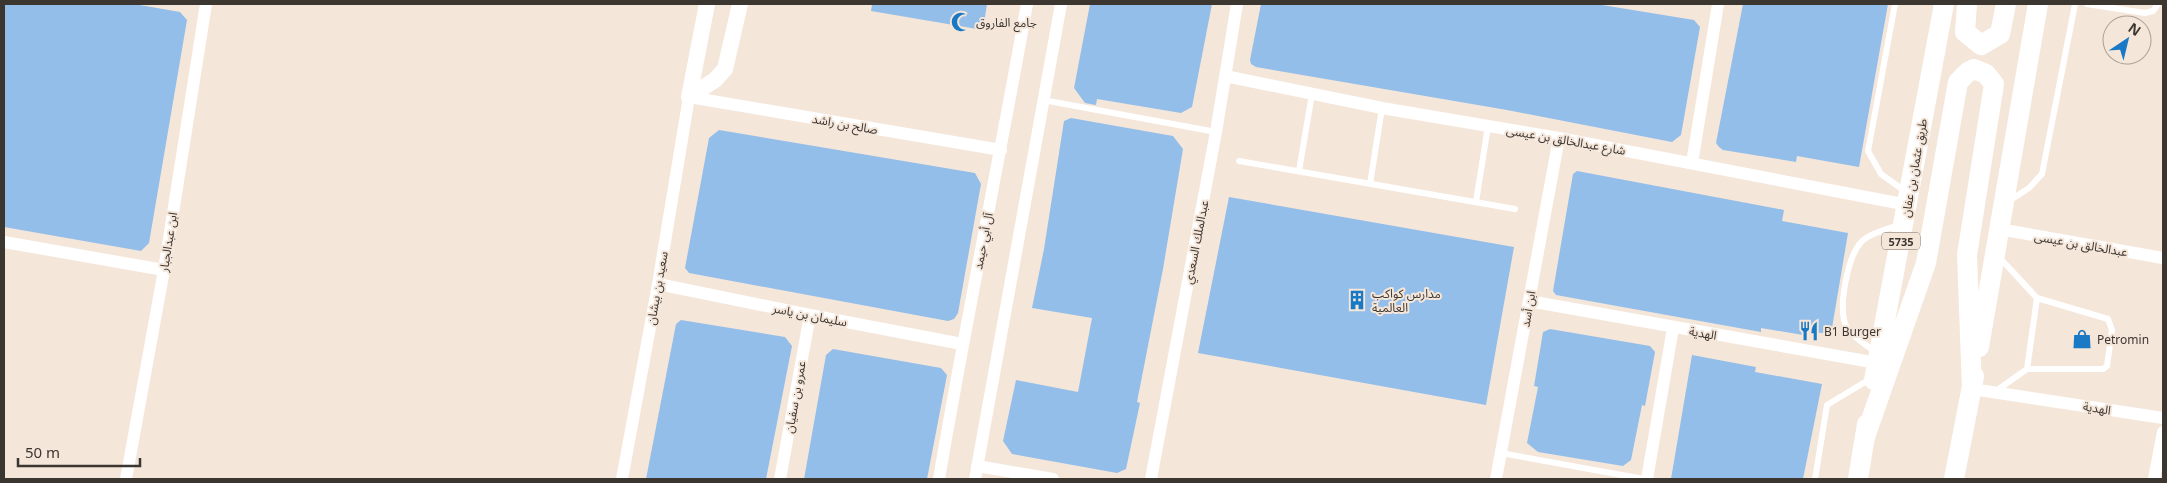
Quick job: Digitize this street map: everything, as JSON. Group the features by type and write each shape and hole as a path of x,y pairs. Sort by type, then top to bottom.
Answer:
{"main road":[{"name":"طريق عثمان بن عفان","path":"1858,479 1877,364 1944,4"},
{"path":"1967,4 1966,32 1981,45 2000,34 2006,4"},
{"path":"1954,479 1972,389 2038,4"},
{"path":"1865,437 1926,263 1958,82 1974,69 1986,74 1994,84 1967,255 1972,389"}],"street":[{"name":"ابن عبدالجبار","path":"126,479 164,270 206,4"},
{"name":"سعيد بن بيشان","path":"622,479 707,4"},
{"path":"689,97 715,80 725,69 730,56 740,4"},
{"name":"آل أبي حيمد","path":"939,479 962,344 1001,150 1026,4"},
{"path":"975,479 1061,4"},
{"name":"عبدالملك السعدي","path":"1151,479 1216,132 1237,4"},
{"path":"1692,163 1718,4"},
{"name":"شارع عبدالخالق بن عيسى","path":"1225,76 1382,108 1692,163 1907,207"},
{"name":"صالح بن راشد","path":"689,97 1001,150"},
{"name":"ابن أسد","path":"1496,479 1559,138"},
{"name":"عبدالخالق بن عيسى","path":"1999,229 2163,258"},
{"path":"4,242 164,270"},
{"name":"سليمان بن ياسر","path":"658,284 962,344"},
{"name":"الهدية","path":"1529,301 1877,364"},
{"name":"عمرو بن سفيان","path":"780,479 810,315"},
{"path":"1645,479 1673,328"},
{"name":"الهدية","path":"1972,389 2163,418"},
{"path":"2154,479 2163,432"},
{"path":"978,466 1053,479"}],"lane":[{"path":"1814,479 1827,405 1877,364 1844,322 1845,283 1851,256 1865,238 1907,207 1881,174 1868,151 1895,4"},
{"path":"2004,204 2029,188 2042,174 2075,4"},
{"path":"2087,4 2145,13 2153,11 2158,4"},
{"path":"1299,171 1312,94"},
{"path":"1043,100 1216,132"},
{"path":"1370,184 1382,108"},
{"path":"1476,202 1488,126"},
{"path":"1239,161 1515,209"},
{"path":"1995,252 2037,298 2108,319 2112,330 2107,366 2103,369 2028,369 1995,392"},
{"path":"2028,369 2037,298"},
{"path":"1501,453 1645,479"}],"building":[{"path":"4,4 134,4 180,12 187,20 149,243 141,251 4,227"},
{"name":"جامع الفاروق","path":"872,4 987,4 983,30 871,11"},
{"path":"1090,4 1212,4 1192,107 1181,113 1097,99 1096,105 1085,103 1074,88"},
{"path":"1261,4 1596,4 1694,20 1700,27 1681,135 1672,142 1507,110 1256,67 1251,64 1250,60"},
{"path":"1743,4 1888,4 1859,167 1797,156 1796,162 1723,150 1716,143"},
{"path":"1071,118 1173,136 1183,149 1163,269 1137,402 1140,403 1126,469 1117,473 1012,454 1003,441 1016,380 1078,392 1092,318 1032,308 1044,249 1064,121"},
{"path":"719,130 975,173 981,184 958,313 954,319 948,321 689,273 685,268 709,138"},
{"path":"1577,171 1784,210 1782,221 1848,233 1831,334 1804,331 1803,335 1761,328 1761,332 1556,295 1553,291 1573,174"},
{"name":"مدارس كواكب العالمية","path":"1229,197 1514,247 1486,405 1198,353"},
{"path":"681,320 785,337 792,346 766,479 646,479 676,324"},
{"path":"1550,329 1650,346 1655,352 1645,406 1642,405 1631,460 1623,466 1538,452 1527,443 1538,387 1534,386 1543,332"},
{"path":"833,349 941,368 947,375 927,479 804,479 826,355"},
{"path":"1692,355 1756,367 1755,372 1822,384 1803,479 1671,479"}],"place":[{"name":"جامع الفاروق","path":"961,22"},
{"name":"مدارس كواكب العالمية","path":"1357,300"},
{"name":"B1 Burger","path":"1809,331"},
{"name":"Petromin","path":"2082,339"}]}
